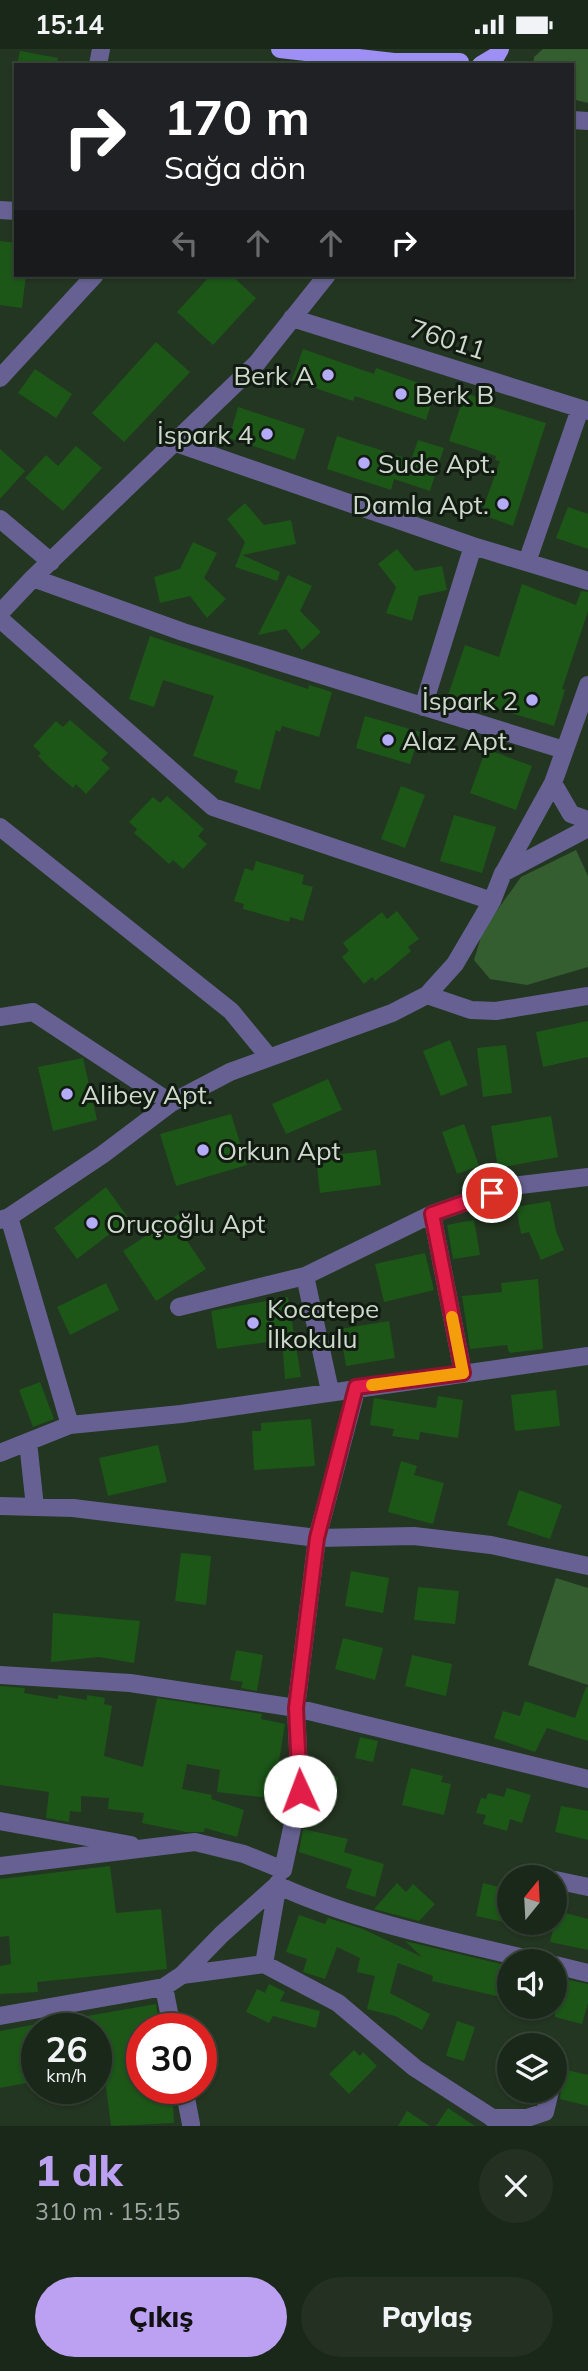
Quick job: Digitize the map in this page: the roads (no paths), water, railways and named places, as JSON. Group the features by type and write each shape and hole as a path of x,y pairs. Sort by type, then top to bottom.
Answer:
{"main road":[{"path":"280,49 388,63"},
{"path":"447,49 461,63"}],"street":[{"path":"0,378 93,277"},
{"path":"0,613 257,363 325,277"},
{"name":"76011","path":"292,318 584,410"},
{"path":"527,562 584,410"},
{"path":"176,443 473,546 588,581"},
{"path":"0,519 51,562"},
{"path":"423,707 473,546"},
{"path":"33,578 183,632 564,750"},
{"path":"0,619 213,807 492,901"},
{"path":"70,1425 5,1218 102,1155 171,1103 268,1056 392,1013 427,995 454,964 492,901 503,873 553,783 588,685"},
{"path":"553,783 571,814 588,820"},
{"path":"0,827 232,1010 268,1056"},
{"path":"503,873 588,828"},
{"path":"427,995 471,1010 496,1011 588,996"},
{"path":"0,1017 33,1011 171,1103"},
{"path":"179,1307 305,1276 432,1214 512,1186 588,1177"},
{"path":"432,1214 463,1373"},
{"path":"305,1276 330,1391"},
{"path":"0,1453 70,1425 181,1414 588,1356"},
{"path":"264,1963 300,1791 296,1708 317,1538 356,1387"},
{"path":"28,1441 35,1507"},
{"path":"0,1506 73,1508 317,1538 414,1536 514,1549 588,1566"},
{"path":"0,1675 130,1682 296,1708 588,1780"},
{"path":"0,1821 146,1848"},
{"path":"0,1866 195,1842 244,1854 318,1904 497,1951"},
{"path":"0,2016 164,1987 182,1975 280,1877"},
{"path":"567,1883 588,1887"},
{"path":"182,1975 264,1963 338,2003 415,2068 499,2122 545,2112 547,2103"},
{"path":"567,1968 588,1973"},
{"path":"164,1987 169,2013"},
{"path":"188,2104 193,2125"}],"place":[{"name":"Berk A","path":"328,375"},
{"name":"Berk B","path":"401,394"},
{"name":"İspark 4","path":"267,434"},
{"name":"Sude Apt.","path":"364,463"},
{"name":"Damla Apt.","path":"503,504"},
{"name":"İspark 2","path":"532,700"},
{"name":"Alaz Apt.","path":"388,740"},
{"name":"Alibey Apt.","path":"67,1094"},
{"name":"Orkun Apt","path":"203,1150"},
{"name":"Oruçoğlu Apt","path":"92,1223"},
{"name":"Kocatepe İlkokulu","path":"253,1323"}]}
